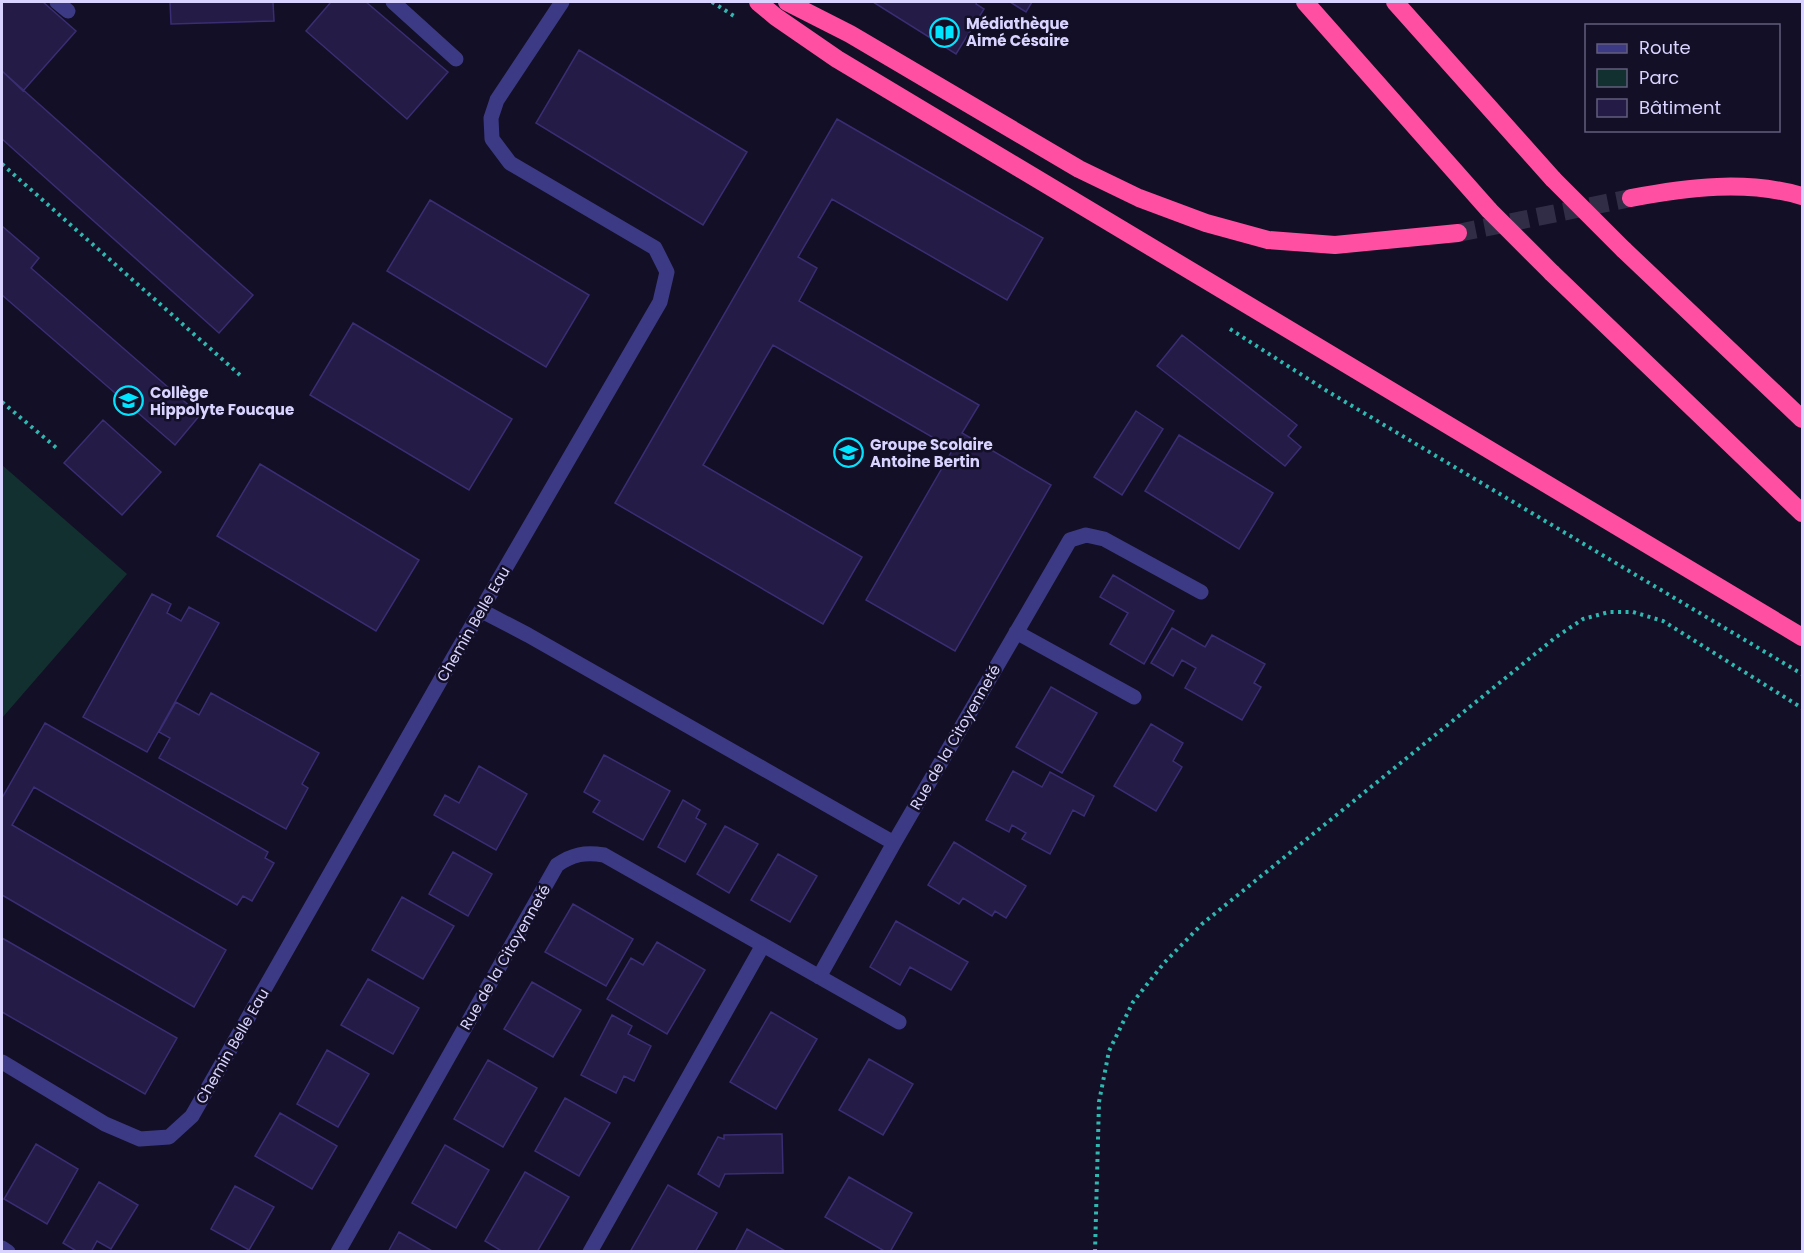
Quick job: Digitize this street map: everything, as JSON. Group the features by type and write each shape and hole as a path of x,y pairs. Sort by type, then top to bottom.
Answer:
{"highway":[{"path":"758,2 837,59 1803,637"},
{"path":"787,2 850,34 1079,169 1139,198 1206,224 1268,240 1335,245 1458,233"},
{"path":"1305,2 1489,210 1803,513"},
{"path":"1395,2 1553,179 1624,250 1803,419"},
{"path":"1632,198 1671,191 1736,186 1790,192 1803,196"}],"street":[{"path":"393,2 456,59"},
{"name":"Chemin Belle Eau","path":"2,1062 105,1124 140,1139 170,1137 192,1116 660,302 667,272 655,248 510,163 492,139 491,118 497,100 562,2"},
{"name":"Rue de la Citoyenneté","path":"819,977 1070,540 1086,535 1104,539 1201,592"},
{"path":"482,611 894,843"},
{"path":"1016,632 1134,697"},
{"name":"Rue de la Citoyenneté","path":"338,1251 557,866 569,857 587,852 604,855 899,1022"},
{"path":"590,1251 763,945"},
{"path":"2,1248 8,1251"}],"path":[{"path":"2,164 240,375"},
{"path":"2,402 59,450"},
{"path":"1095,1251 1099,1102 1109,1051 1133,1002 1164,963 1202,924 1556,637 1583,619 1609,612 1633,612 1663,621 1803,708"}],"green space":[{"path":"2,465 127,574 2,718"}],"building":[{"path":"2,2 43,2 76,31 23,91 2,71"},
{"path":"170,2 273,2 274,21 171,24"},
{"path":"331,2 366,2 448,72 407,119 306,31"},
{"name":"Médiathèque Aimé Césaire","path":"873,2 977,2 976,4 984,9 956,54"},
{"name":"Médiathèque Aimé Césaire","path":"1010,2 1032,2 1026,12"},
{"path":"579,50 747,152 703,225 536,123"},
{"path":"2,71 253,295 219,333 2,139"},
{"path":"837,119 1043,238 1007,300 832,199 798,257 817,268 799,301 979,405 962,433 1051,485 955,651 866,600 953,449 773,345 703,465 862,557 823,624 615,503"},
{"path":"430,200 589,295 546,367 387,271"},
{"path":"2,226 39,258 31,268 200,415 175,445 2,295"},
{"path":"353,323 512,419 469,490 310,395"},
{"path":"1182,335 1297,425 1288,436 1301,447 1285,466 1157,366"},
{"path":"1136,411 1163,429 1122,495 1094,477"},
{"path":"103,420 161,472 122,515 64,463"},
{"path":"1179,435 1273,493 1239,549 1145,491"},
{"path":"260,464 419,560 376,631 217,536"},
{"path":"1113,575 1174,611 1144,664 1110,644 1128,613 1100,597"},
{"path":"152,594 171,604 167,613 181,621 189,607 219,623 147,752 83,717"},
{"path":"1172,628 1205,647 1212,635 1265,664 1254,683 1261,687 1242,720 1185,688 1196,668 1182,660 1173,676 1151,663"},
{"path":"1051,687 1097,713 1062,773 1016,747"},
{"path":"211,693 319,753 302,784 308,788 286,829 159,758 170,738 159,732 176,702 199,715"},
{"path":"45,723 268,852 265,858 274,863 252,901 243,896 237,905 34,787 12,825 226,950 194,1007 2,895 2,798"},
{"path":"1151,724 1183,743 1173,761 1182,767 1156,811 1114,786"},
{"path":"604,755 670,791 643,840 593,812 600,801 584,792"},
{"path":"479,766 527,794 496,850 434,815 445,795 459,803"},
{"path":"1013,771 1042,787 1050,772 1094,796 1084,816 1073,810 1050,854 1022,839 1026,833 1012,825 1009,832 986,820"},
{"path":"683,800 700,810 696,818 706,824 685,862 658,847"},
{"path":"725,826 758,844 729,893 697,874"},
{"path":"954,842 1026,886 1006,918 995,911 992,916 963,898 959,904 928,885"},
{"path":"453,852 492,874 468,916 429,894"},
{"path":"778,854 817,876 790,922 751,900"},
{"path":"402,897 454,926 423,979 372,950"},
{"path":"573,904 633,939 606,986 545,952"},
{"path":"896,921 968,962 951,990 910,967 900,985 870,967"},
{"path":"2,938 177,1038 145,1094 2,1012"},
{"path":"657,942 705,970 667,1034 607,999 631,958 643,965"},
{"path":"368,979 419,1008 393,1054 341,1025"},
{"path":"532,982 581,1010 553,1057 504,1029"},
{"path":"771,1012 817,1039 776,1109 730,1082"},
{"path":"612,1015 632,1026 628,1034 651,1046 634,1081 624,1076 616,1093 581,1075"},
{"path":"327,1050 369,1074 338,1127 297,1104"},
{"path":"869,1059 913,1084 883,1135 839,1110"},
{"path":"488,1060 537,1088 503,1147 454,1119"},
{"path":"565,1098 610,1123 579,1176 535,1151"},
{"path":"280,1113 337,1146 312,1189 255,1156"},
{"path":"782,1134 783,1173 725,1174 719,1187 698,1174 718,1137 724,1139 724,1135"},
{"path":"36,1144 78,1169 47,1224 4,1199"},
{"path":"445,1145 489,1170 456,1228 412,1203"},
{"path":"525,1172 569,1197 537,1252 503,1252 485,1241"},
{"path":"849,1177 912,1213 890,1252 886,1252 825,1217"},
{"path":"99,1182 138,1205 111,1249 97,1241 91,1252 78,1252 63,1243"},
{"path":"668,1185 717,1213 695,1252 630,1252"},
{"path":"235,1186 274,1207 249,1250 211,1229"},
{"path":"747,1229 787,1252 735,1252"},
{"path":"399,1232 434,1252 388,1252"}],"tunnel":[{"path":"1458,233 1631,198"}],"place":[{"name":"Médiathèque Aimé Césaire","path":"945,32"},
{"name":"Collège Hippolyte Foucque","path":"129,401"},
{"name":"Groupe Scolaire Antoine Bertin","path":"849,453"}]}
